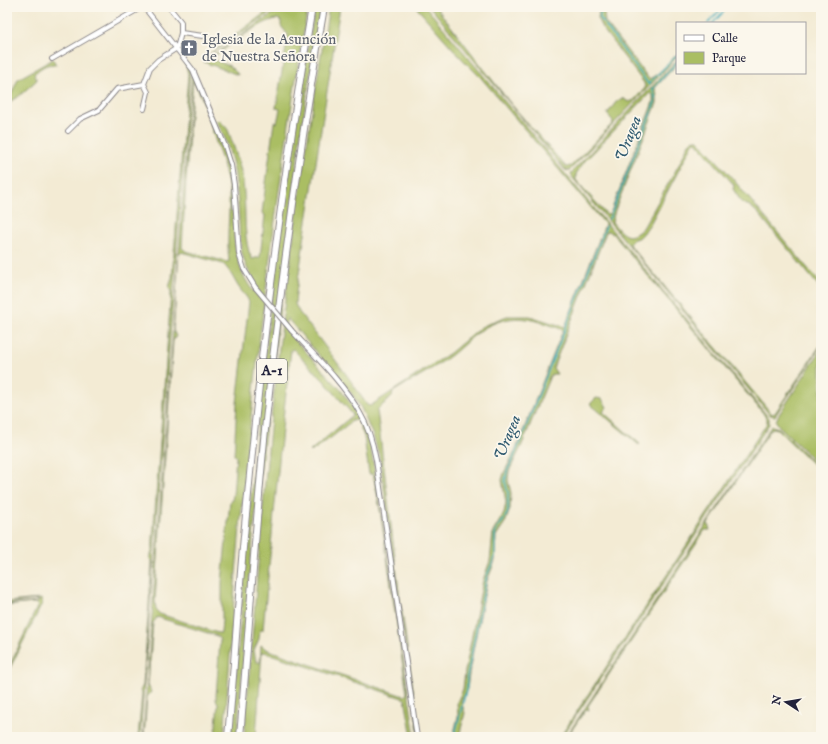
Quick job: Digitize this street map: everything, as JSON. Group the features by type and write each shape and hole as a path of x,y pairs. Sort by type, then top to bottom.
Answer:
{"highway":[{"name":"A-1","path":"228,737 246,507 265,332 291,141 312,7"},
{"name":"A-1","path":"240,737 268,405 291,220 324,7"}],"street":[{"path":"52,59 143,7 191,66 227,151 234,185 239,254 244,269 255,287 351,398 363,419 371,438 376,460 417,737"},
{"path":"144,109 148,92 144,84 150,68 158,60 176,48 181,33 181,22 169,7"},
{"path":"181,33 203,36"},
{"path":"68,131 80,119 99,110 117,89 144,84"}],"green space":[{"path":"273,7 278,7 204,59 204,58"},
{"path":"282,7 308,7 287,136 253,397 238,553 224,737 215,737 218,703 216,696 220,640 217,636 157,617 153,623 148,685 151,692 147,697 143,737 173,330 176,336 173,341 155,601 156,610 160,614 221,633 222,582 230,501 232,500 233,495 236,456 234,455 237,403 249,302 223,264 181,252 179,254 175,305 192,75 194,76 209,112 226,161 233,205 236,250 239,264 245,278 254,292 256,283 245,263 242,254 237,193 232,161 221,130 216,121 219,120 228,130 236,153 245,200 245,227 247,244 252,259 260,257 265,215 262,213 274,122 277,123 280,109 276,108 288,35 281,26 281,21 278,19 271,21 254,29 212,58 230,66 238,75 204,62","holes":["193,81 205,109 228,185 229,261 227,262 186,251 182,248"]},
{"path":"315,7 321,7 300,139 253,535 237,737 231,737 245,560 267,337 285,195"},
{"path":"329,7 340,7 295,304 299,312 349,378 367,405 370,406 450,353 481,327 494,321 507,316 530,316 565,327 605,224 482,79 461,58 416,7 426,7 769,418 769,424 562,737 560,737 767,423 767,420 763,413 614,235 609,231 606,232 553,368 557,374 550,376 521,447 509,471 508,480 511,493 510,509 506,521 496,536 495,561 487,581 467,689 461,701 465,713 459,737 453,737 458,716 457,702 463,689 465,671 483,580 490,561 493,532 504,513 506,502 502,480 516,449 563,330 534,320 515,318 496,322 473,336 439,364 393,392 392,397 377,410 399,591 419,737 379,455 361,408 351,393 287,318 285,329 341,390 365,428 370,444 415,737 412,737 405,699 262,652 256,737 244,737 270,428 296,217","holes":["293,349 324,381 353,415 310,451 311,452 352,421 357,419 364,437 369,474 373,474 380,510 407,694 404,696 266,649 261,645 260,663 256,661 254,650 259,639 260,630 263,630 291,350"]},
{"path":"430,7 436,7 511,104 566,167 571,166 612,124 613,121 607,114 616,102 622,98 629,102 634,100 645,88 644,83 602,28 598,20 599,7 605,7 605,22 649,79 661,71 676,55 676,58 569,171 565,170"},
{"path":"53,59 56,65 47,65 36,72 34,74 37,80 18,97 11,101 7,110 7,104 18,79"},
{"path":"676,61 676,65 655,88 657,103 615,210 612,222 619,230 630,236 643,228 681,161 689,143 694,139 698,140 727,172 821,284 821,289 758,213 750,206 742,203 733,189 734,185 696,142 694,142 648,228 640,237 632,240 629,244 772,414 775,413 821,344 775,416 770,415 571,174","holes":["650,93 653,96 653,102 610,214 607,215 576,180 576,174 584,162"]},
{"path":"185,62 190,70 140,737 138,737 142,694 140,691 143,685 152,561 150,559 152,551 171,292 169,287 172,278 188,74"},
{"path":"821,350 821,467 778,425 776,421"},
{"path":"596,398 602,399 607,407 603,412 640,444 639,445 590,404"},
{"path":"772,426 779,428 821,470 821,472 777,429 771,429 708,524 710,530 705,530 588,706 589,710 586,709 566,737 770,428"},
{"path":"40,599 42,600 42,604 7,674 7,671 38,605 34,603 7,605 40,601 32,600 7,604 7,602"}],"waterway":[{"name":"Uragea","path":"601,7 600,18 649,85"},
{"path":"709,22 723,7"},
{"path":"714,22 728,7"},
{"path":"649,83 676,56"},
{"path":"653,89 676,63"},
{"name":"Uragea","path":"609,219 655,102 655,96 652,88"},
{"name":"Uragea","path":"454,737 467,687 467,677 487,575 495,555 495,534 508,512 508,493 505,481 507,471 606,226"}],"place":[{"name":"Iglesia de la Asunción de Nuestra Señora","path":"189,48"}]}
